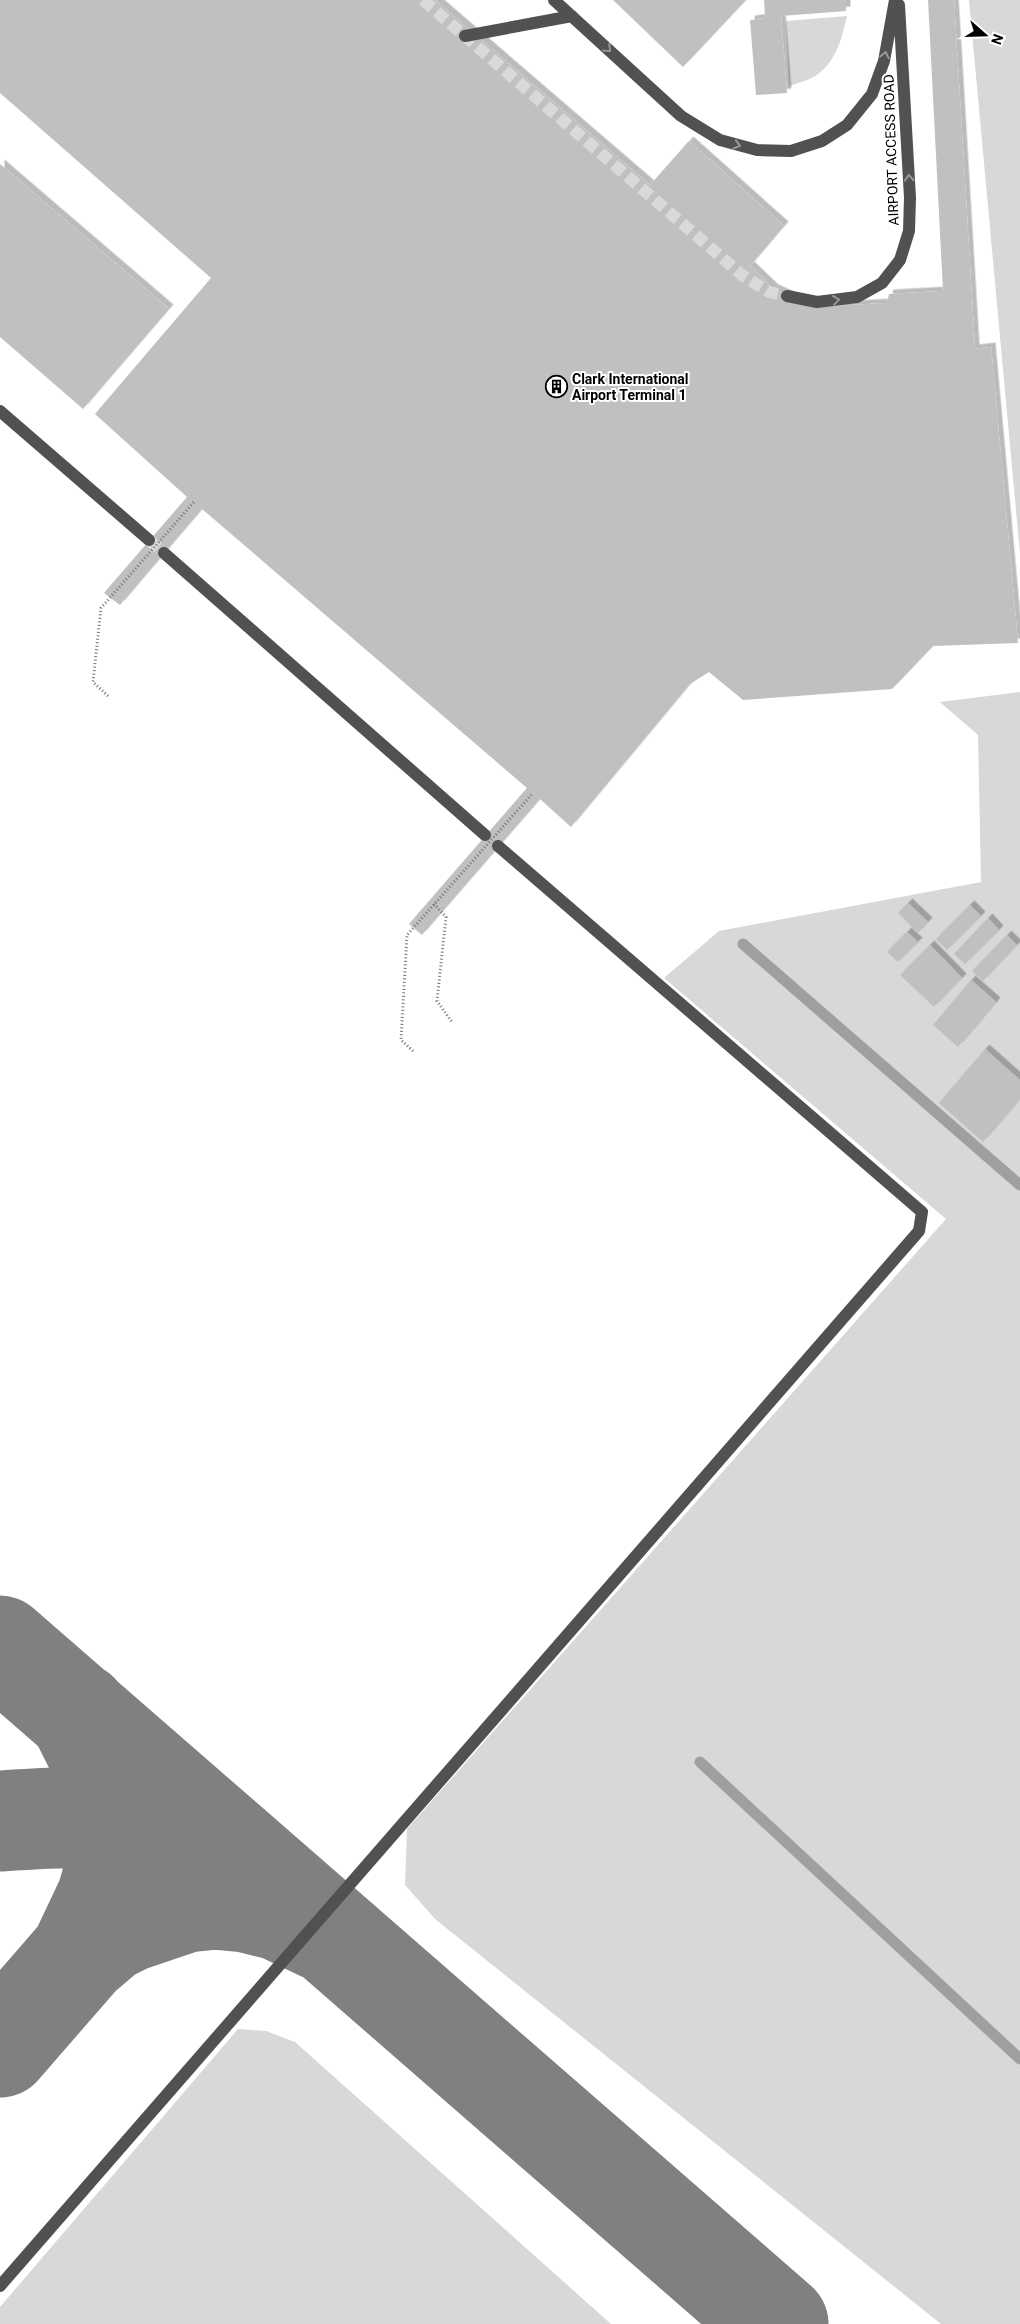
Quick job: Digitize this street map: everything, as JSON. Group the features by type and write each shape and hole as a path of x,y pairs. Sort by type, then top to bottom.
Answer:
{"street":[{"name":"AIRPORT ACCESS ROAD","path":"554,0 681,116 720,140 758,150 792,151 822,141 847,125 872,94 884,61 895,0"},
{"name":"AIRPORT ACCESS ROAD","path":"788,296 817,302 857,297 882,282 900,260 909,231 910,198 899,0"},
{"path":"465,36 572,16"},
{"path":"0,411 148,540"},
{"path":"164,554 485,835"},
{"path":"0,2286 919,1231 922,1212 498,846"}],"path":[{"path":"108,696 93,682 101,608 194,502"},
{"path":"413,1051 401,1040 407,935 532,794"},
{"path":"434,904 446,917 437,1000 452,1022"}],"shaded area":[{"path":"969,0 1020,0 1020,554"},
{"path":"847,16 837,49 828,64 812,78 789,86 786,21"},
{"path":"1020,692 1020,2324 941,2324 435,1919 405,1885 407,1829 946,1219 664,978 719,931 981,882 978,735 940,702"},
{"path":"238,2029 266,2031 295,2042 611,2324 0,2324 0,2307"}],"building":[{"name":"Clark International Airport Terminal 1","path":"0,0 435,0 650,185 689,141 784,226 750,266 774,289 815,307 887,303 889,294 943,291 928,0 954,0 975,349 991,347 1018,643 933,646 892,689 743,700 709,672 690,684 571,827 540,799 422,935 409,924 527,788 202,509 120,605 104,593 187,497 95,414 211,278 0,93"},
{"path":"613,0 746,0 683,67"},
{"path":"764,0 846,0 846,11 781,16 787,93 756,95 750,20 765,18"},
{"path":"0,164 169,309 83,409 0,337"},
{"path":"908,903 928,922 918,933 898,913"},
{"path":"970,905 981,916 947,950 936,939"},
{"path":"988,918 999,930 965,964 954,954"},
{"path":"907,932 918,942 898,962 887,952"},
{"path":"1007,935 1017,945 983,981 972,971"},
{"path":"930,945 962,978 934,1007 900,975"},
{"path":"971,980 996,1002 958,1047 933,1025"},
{"path":"985,1049 1020,1080 1020,1098 983,1142 939,1103"}],"waterway":[{"path":"743,944 1020,1185"},
{"path":"700,1762 1020,2059"}],"taxiway":[{"path":"0,1646 778,2324"},
{"path":"0,2047 80,1955 107,1898 117,1863 118,1834 102,1761 78,1713"},
{"path":"0,1821 46,1818 115,1819 138,1821 183,1830"},
{"path":"80,1955 107,1932 127,1922 186,1902 215,1899 246,1902 279,1910 321,1930"}],"tunnel":[{"path":"423,0 742,275 769,292 787,296"},
{"path":"149,540 164,553"}],"place":[{"name":"Clark International Airport Terminal 1","path":"556,387"}]}
